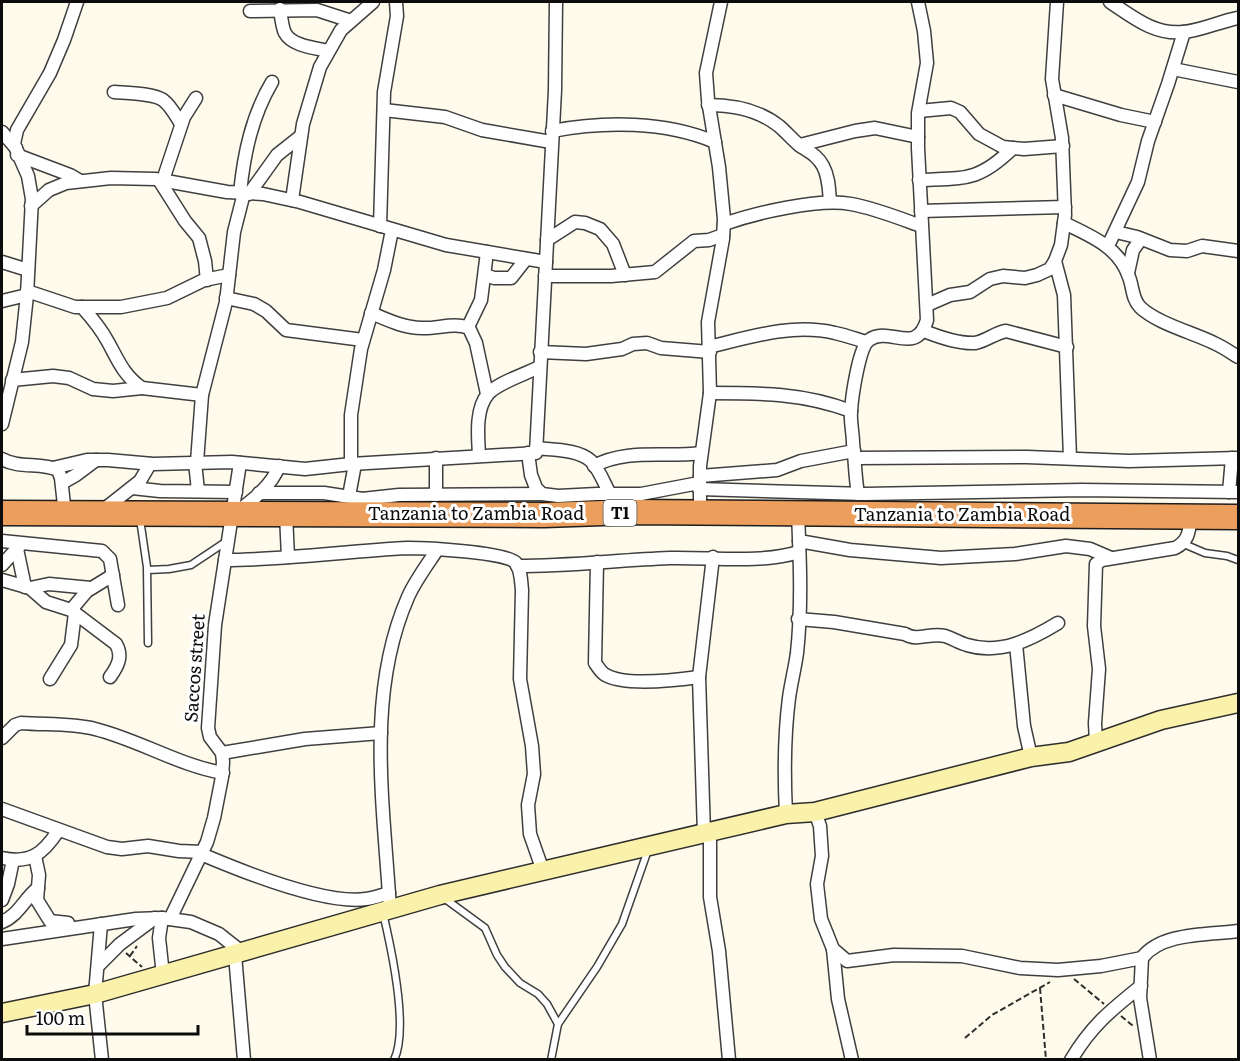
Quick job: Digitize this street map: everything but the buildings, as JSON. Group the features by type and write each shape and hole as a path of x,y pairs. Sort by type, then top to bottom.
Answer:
{"highway":[{"name":"Tanzania to Zambia Road","path":"2,513 139,514 234,503 286,514 700,513 1239,517"}],"street":[{"path":"2,424 8,387 22,342 32,206 28,176 14,144 17,130 50,73 77,2"},
{"path":"292,200 301,136 320,67 341,30 373,2"},
{"path":"349,496 353,464 351,415 363,340 384,270 386,228 384,92 397,16 396,2"},
{"path":"542,494 536,488 531,475 546,262 556,2"},
{"path":"700,513 701,453 710,393 708,322 724,229 706,73 721,2"},
{"path":"858,494 851,411 859,357 866,342 871,338 882,335 909,339 917,337 924,331 927,320 918,137 919,111 927,63 918,2"},
{"path":"927,305 950,295 970,292 990,279 1003,276 1025,278 1037,275 1050,269 1055,261 1061,245 1065,207 1063,146 1052,79 1057,2"},
{"path":"1110,2 1140,22 1160,31 1184,32 1220,22 1238,21"},
{"path":"280,9 284,32 289,38 310,47 328,51"},
{"path":"250,11 317,10 351,21"},
{"path":"1108,246 1138,182 1184,32"},
{"path":"1173,69 1239,82"},
{"path":"198,491 196,462 202,395 226,298 234,232 244,193 243,165 250,131 262,98 272,81"},
{"path":"114,92 162,99 173,110 181,124"},
{"path":"1054,95 1121,115 1155,122"},
{"path":"196,98 181,124 161,180 185,221 199,238 204,253 207,280"},
{"path":"708,105 755,112 777,124 800,145 817,156 828,181 830,202"},
{"path":"919,111 951,108 960,112 979,134 1003,147 1024,149 1063,146"},
{"path":"384,110 446,117 482,130 552,137 576,126 606,124 665,128 697,135 715,142"},
{"path":"800,145 875,128 918,137"},
{"path":"2,132 16,151 80,181"},
{"path":"244,193 277,155 301,136"},
{"path":"919,180 980,174 993,167 1013,148"},
{"path":"32,206 50,190 66,183 111,178 161,180 292,200 446,245 546,262"},
{"path":"545,276 625,275 655,272 694,241 709,240 724,229 771,210 830,202 851,204 921,226"},
{"path":"921,211 1065,207"},
{"path":"547,240 575,222 600,229 613,244 625,275"},
{"path":"1064,223 1108,246 1121,259 1140,306 1160,319 1239,357"},
{"path":"1116,231 1170,250 1187,250 1202,246 1239,250"},
{"path":"1128,274 1132,250 1142,239"},
{"path":"468,327 481,300 487,252"},
{"path":"485,275 494,278 511,278 526,259"},
{"path":"1055,261 1064,295 1070,458"},
{"path":"2,262 28,270"},
{"path":"2,301 27,293 82,307 121,307 167,298 207,280 229,275"},
{"path":"226,298 254,304 266,311 276,323 286,330 363,340"},
{"path":"82,307 99,327 120,367 135,384 142,388"},
{"path":"371,314 400,325 419,328 455,325 468,327 472,330 476,343 488,394"},
{"path":"540,352 586,354 647,343 661,348 710,349 756,335 797,330 833,332 866,342"},
{"path":"924,331 939,338 975,343 997,332 1006,331 1067,347"},
{"path":"479,455 480,414 488,394 494,388 539,367"},
{"path":"8,387 53,376 69,378 93,389 112,391 142,388 202,395"},
{"path":"710,393 758,393 810,398 851,411"},
{"path":"52,468 69,462 96,459 150,464 240,462 305,469 532,450 582,456 594,466 610,494"},
{"path":"594,466 622,456 701,453"},
{"path":"362,499 436,495 641,494 699,483 777,470 801,462 854,455 1128,461 1235,458 1234,492 1081,490 858,494 699,483"},
{"path":"436,458 436,495"},
{"path":"2,459 16,465 58,470 62,483 65,514"},
{"path":"62,483 96,459"},
{"name":"Saccos street","path":"162,918 202,853 214,818 223,773 222,753 210,737 208,728 215,625 240,462"},
{"path":"99,514 140,481 150,464"},
{"path":"132,488 198,491 234,503 250,502 272,478 279,466"},
{"path":"259,493 324,493 349,496 376,503 391,515"},
{"path":"286,514 288,557"},
{"path":"786,814 786,738 797,652 798,514"},
{"path":"1096,743 1095,723 1099,669 1094,626 1096,564 1102,560 1175,548 1184,544 1188,536 1191,517"},
{"path":"2,541 19,546 102,551 110,559 118,605"},
{"path":"2,565 19,546"},
{"path":"19,546 27,587"},
{"path":"517,566 713,557 763,558 785,556 799,547 941,558 1015,554 1066,546 1090,549 1111,558"},
{"path":"225,560 410,548 505,556 516,563 521,576 522,590 520,679 532,746 534,774 528,805 530,834 543,871"},
{"path":"387,905 380,715 393,639 409,596 437,550"},
{"path":"713,557 699,677 710,897 719,951 729,1059"},
{"path":"597,562 595,663 603,673 613,678 663,682 699,677"},
{"path":"50,679 70,645 73,612 78,600 91,588 113,575"},
{"path":"2,580 27,587 46,602 73,612 116,644 120,651 117,667 110,677"},
{"path":"27,587 49,584 91,588"},
{"path":"798,619 834,622 905,634 914,639 945,636 966,645 982,648 998,648 1016,644 1058,623"},
{"path":"1016,644 1024,726 1031,757"},
{"path":"2,1013 95,994 239,954 387,905 440,895 786,814 815,812 1031,757 1069,752 1161,720 1239,703"},
{"path":"2,738 15,725 21,723 69,725 104,732 189,765 223,773"},
{"path":"222,753 305,739 381,733"},
{"path":"2,809 107,847 122,849 148,846 202,853 289,887 317,894 366,899 387,905"},
{"path":"815,812 820,826 822,856 817,884 821,919 833,949 838,999 852,1059"},
{"path":"33,892 3,895 7,859 35,856 43,851 58,831"},
{"path":"2,922 17,914 33,892 39,875 35,856"},
{"path":"33,892 46,918 55,923 68,923 73,928"},
{"path":"98,966 118,946 162,918"},
{"path":"160,976 159,938 162,918"},
{"path":"2,939 100,924 162,918 191,922 219,934 239,954 244,1059"},
{"path":"100,924 95,994 102,1059"},
{"path":"833,949 847,961 894,955 962,956 1020,968 1065,970 1142,958 1155,946 1170,939 1239,931"},
{"path":"1142,958 1140,986 1150,1059"},
{"path":"1071,1059 1088,1034 1111,1009 1140,986"}],"lane":[{"path":"139,514 148,570 148,643"},
{"path":"148,570 191,565 228,540"},
{"path":"1184,544 1205,553 1239,560"},
{"path":"551,1059 558,1024 597,967 622,924 649,847"},
{"path":"440,895 485,928 496,955 505,967 520,983 538,994 547,1004 558,1024"},
{"path":"387,905 400,1031 400,1049 394,1059"}],"path":[{"path":"118,946 160,976"},
{"path":"965,1038 992,1015 1040,988 1065,970 1146,1036"},
{"path":"1040,988 1046,1059"}]}
